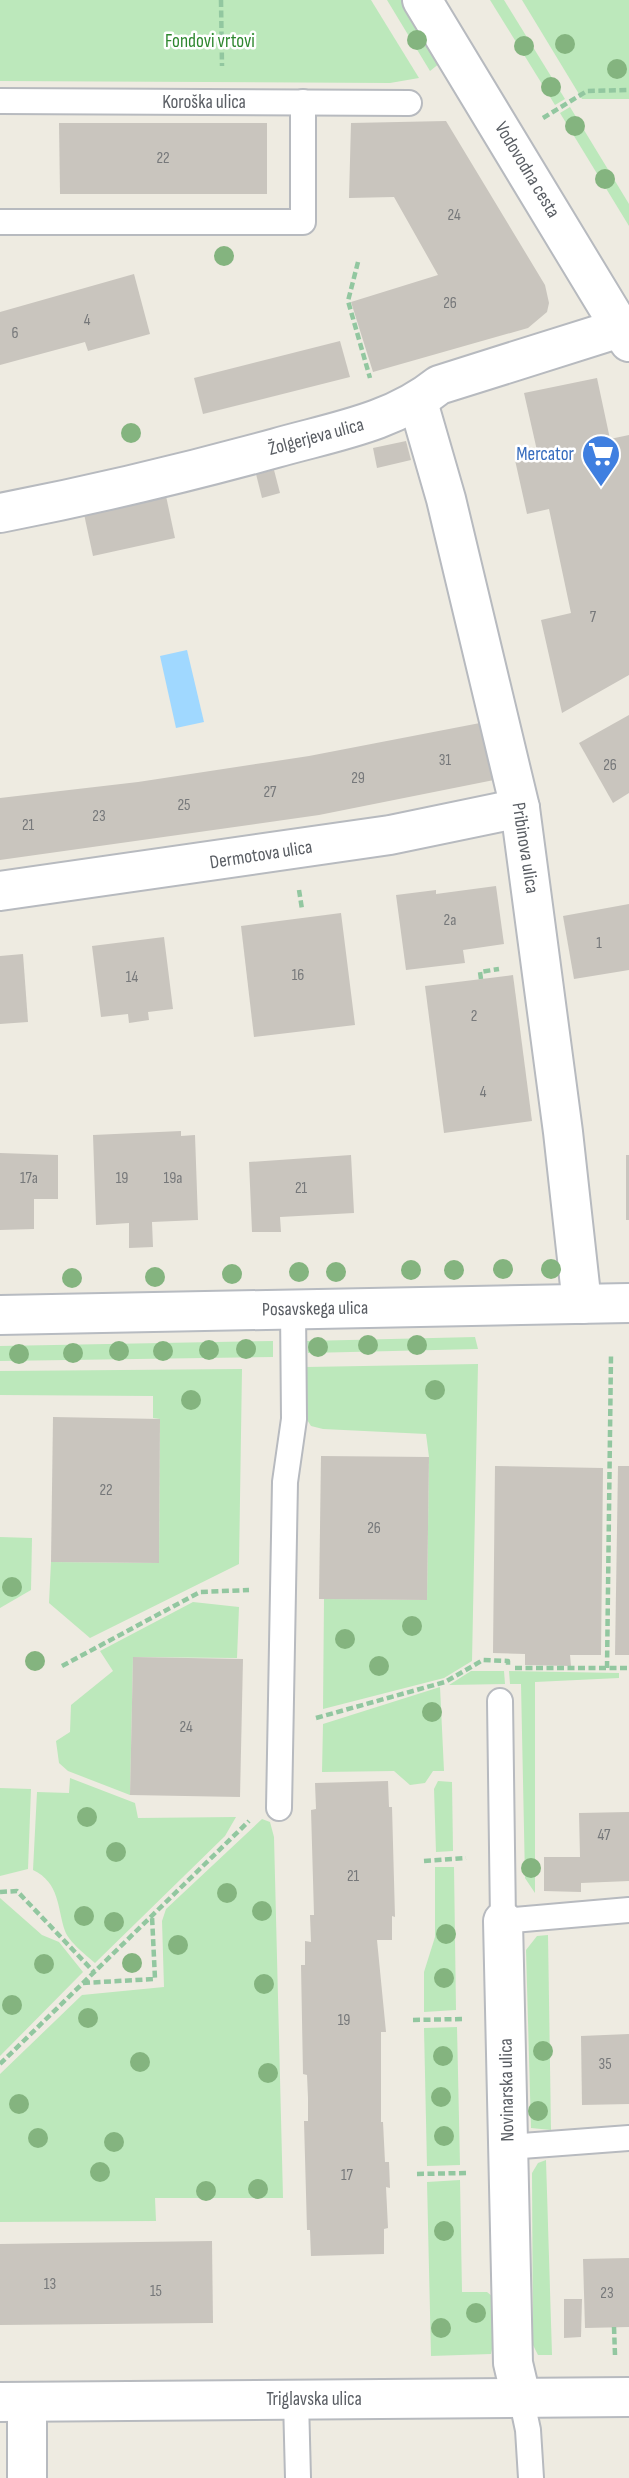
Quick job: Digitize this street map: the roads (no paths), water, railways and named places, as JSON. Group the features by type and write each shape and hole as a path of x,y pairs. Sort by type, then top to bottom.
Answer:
{"street":[{"name":"Vodovodna cesta","path":"422,0 508,138 624,335"},
{"name":"Žolgerjeva ulica","path":"0,513 210,466 382,419 418,402 439,385 624,335"},
{"name":"Pribinova ulica","path":"418,402 446,499 520,808 563,1132 582,1304"},
{"name":"Dermotova ulica","path":"0,891 342,843 520,808"},
{"name":"Posavskega ulica","path":"0,1315 629,1303"},
{"name":"Novinarska ulica","path":"503,1921 513,2363 521,2398"},
{"name":"Triglavska ulica","path":"14,2402 521,2398 622,2380"},
{"path":"14,2402 27,2478"}],"lane":[{"name":"Koroška ulica","path":"0,101 409,103"},
{"path":"0,222 303,222 303,102"},
{"path":"279,1808 285,1482 294,1419 293,1309"},
{"name":"Novinarska ulica","path":"500,1701 503,1921"},
{"path":"503,1921 629,1910"},
{"path":"508,2147 629,2138"},
{"name":"Novinarska ulica","path":"521,2398 528,2430 531,2478"},
{"path":"296,2400 298,2478"}],"water":[{"path":"187,650 204,722 176,728 160,656"}],"place":[{"name":"Mercator","path":"601,488"}],"park label":[{"name":"Fondovi vrtovi","path":"210,41"}]}
